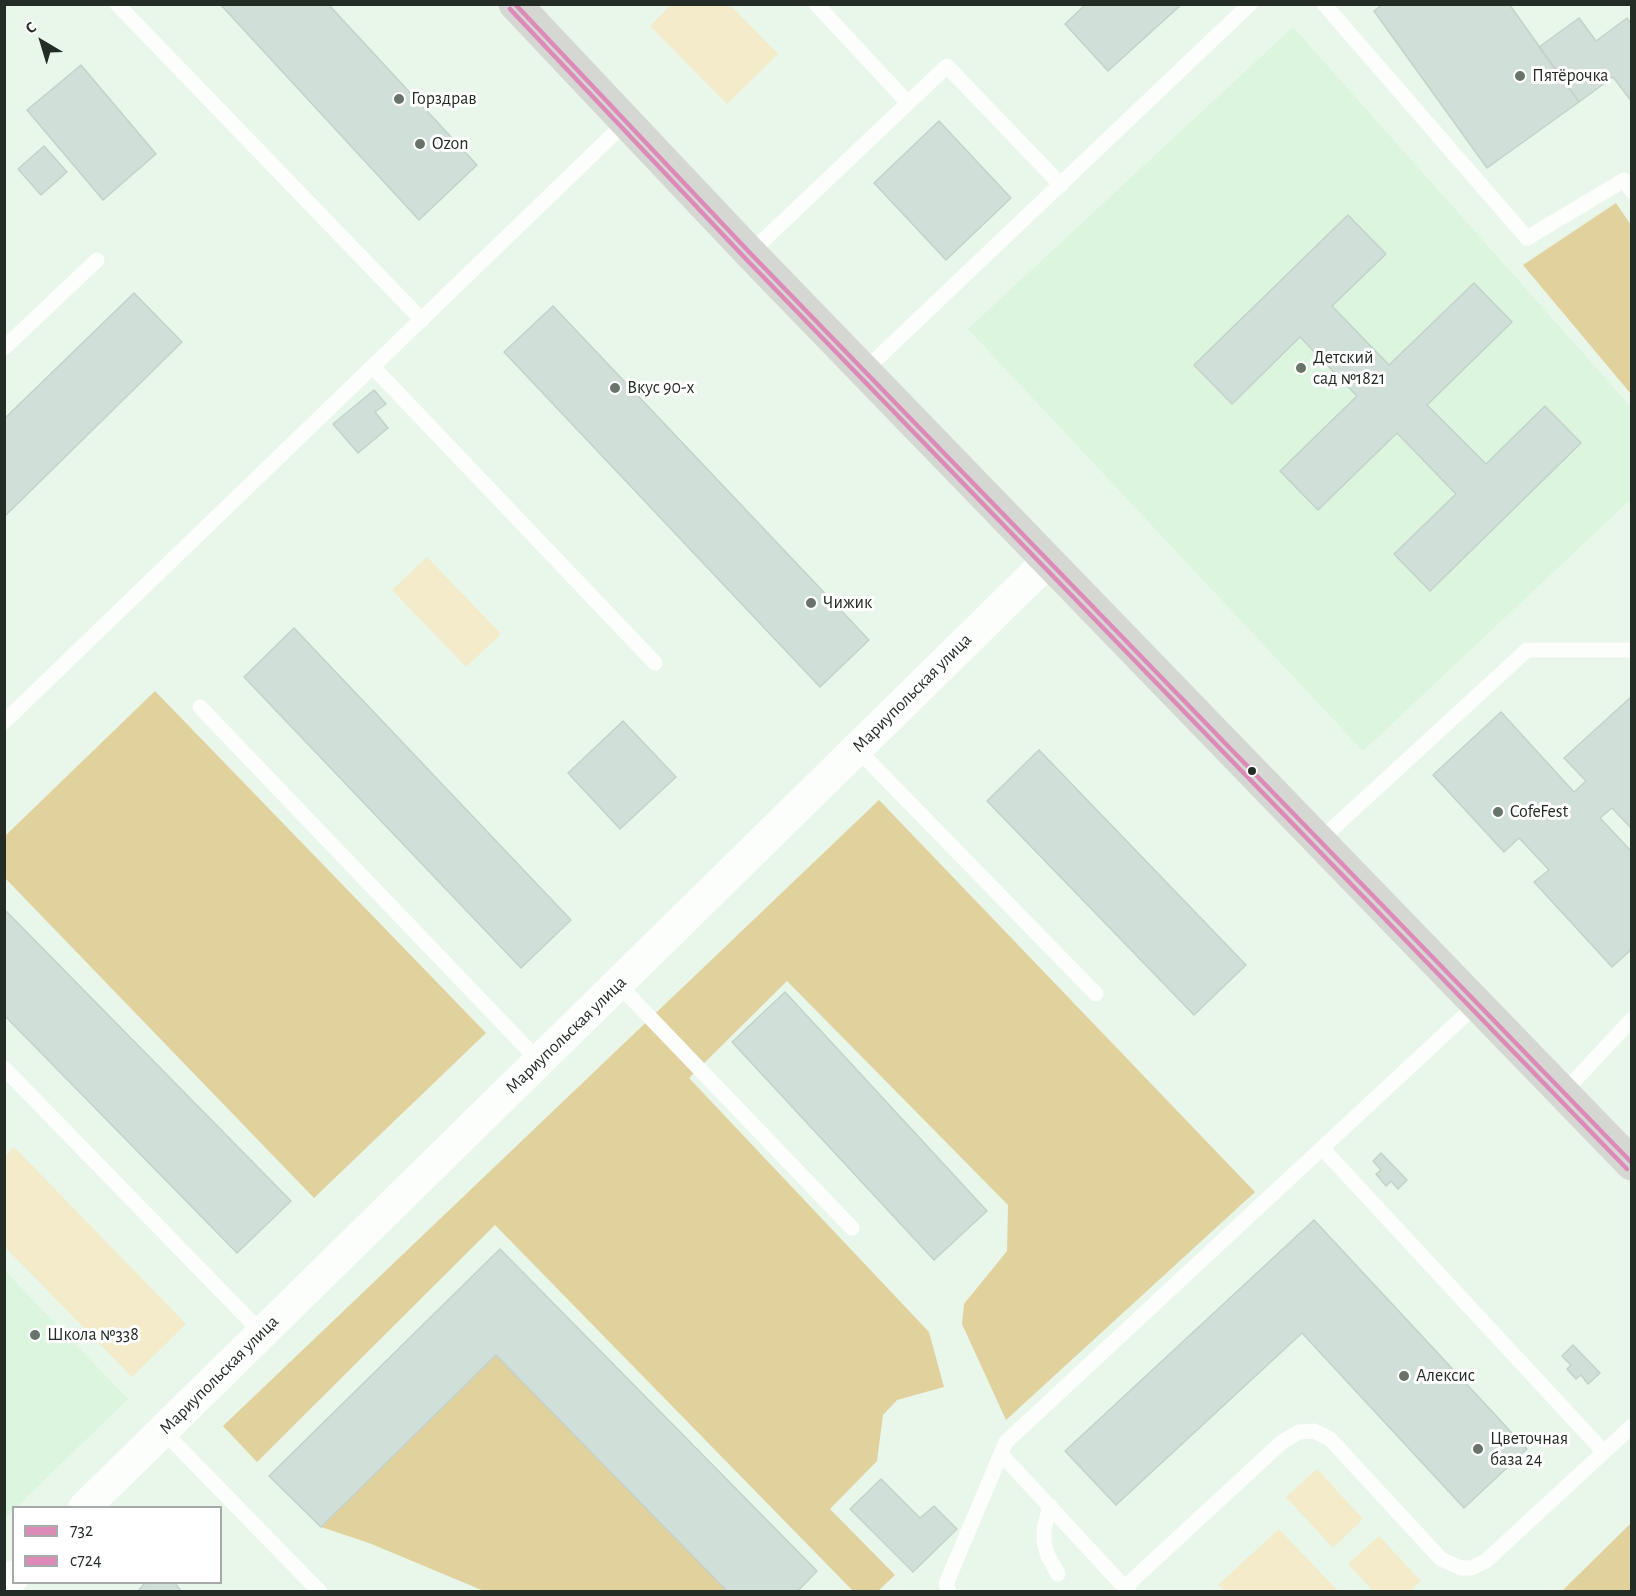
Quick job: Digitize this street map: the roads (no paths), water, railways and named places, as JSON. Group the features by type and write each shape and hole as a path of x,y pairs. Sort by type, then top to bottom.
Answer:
{"street":[{"path":"523,7 625,123 1632,1164"},
{"name":"Мариупольская улица","path":"86,1506 1048,561"}],"lane":[{"path":"117,4 422,320"},
{"path":"816,4 908,103"},
{"path":"864,371 1250,4"},
{"path":"1324,4 1527,238 1624,180 1632,191"},
{"path":"750,253 947,66 1061,185"},
{"path":"4,722 625,123"},
{"path":"4,348 97,260"},
{"path":"374,367 655,663"},
{"path":"1319,841 1527,650 1632,650"},
{"path":"200,707 539,1061"},
{"path":"856,748 1096,994"},
{"path":"618,984 852,1228"},
{"path":"949,1592 946,1584 1006,1442 1478,1004"},
{"path":"1563,1093 1632,1018"},
{"path":"4,1068 262,1333"},
{"path":"1322,1148 1604,1452"},
{"path":"1001,1454 1127,1589 1282,1442 1299,1432 1314,1431 1330,1439 1441,1559 1461,1568 1471,1568 1486,1561 1632,1426"},
{"path":"163,1431 320,1592"},
{"path":"1050,1506 1044,1529 1044,1542 1048,1556 1058,1574"}],"place":[{"name":"Пятёрочка","path":"1520,76"},
{"name":"Горздрав","path":"399,99"},
{"name":"Ozon","path":"420,144"},
{"name":"Детский сад №1821","path":"1301,368"},
{"name":"Вкус 90-х","path":"615,388"},
{"name":"Чижик","path":"811,603"},
{"name":"CofeFest","path":"1498,812"},
{"name":"Школа №338","path":"35,1335"},
{"name":"Алексис","path":"1404,1376"},
{"name":"Цветочная база 24","path":"1478,1449"}]}
